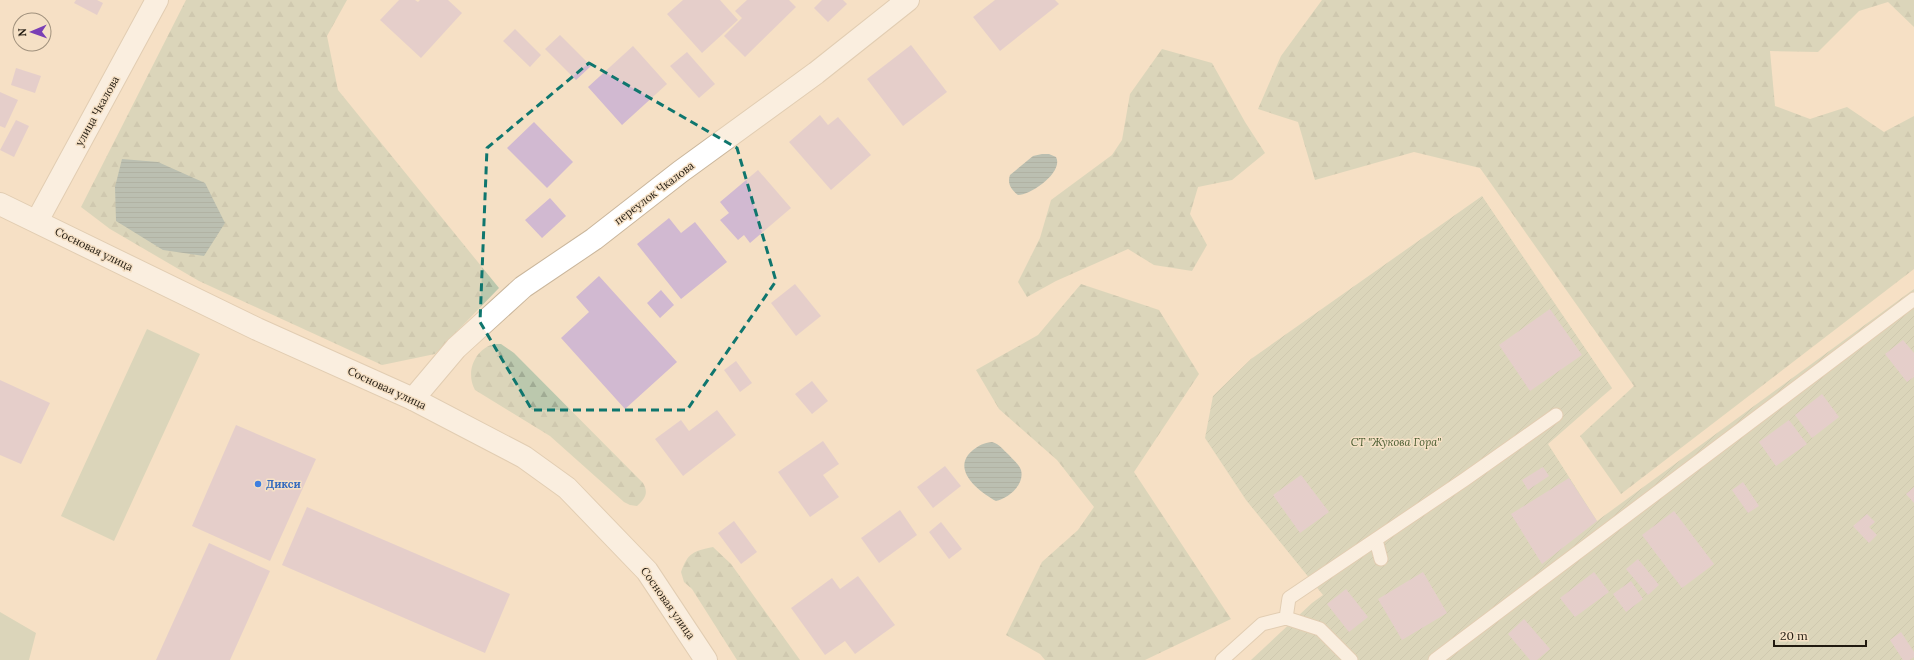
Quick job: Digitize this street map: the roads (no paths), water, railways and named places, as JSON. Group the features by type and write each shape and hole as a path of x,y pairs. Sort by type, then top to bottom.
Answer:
{"street":[{"name":"улица Чкалова","path":"36,221 157,0"},
{"name":"переулок Чкалова","path":"413,399 456,348 522,287 594,239 680,172 816,73 908,0"},
{"name":"Сосновая улица","path":"0,204 257,329 413,399 524,457 567,488 647,571 706,660"}],"lane":[{"path":"1435,660 1914,299"},
{"path":"1286,618 1290,598 1464,480 1556,415"},
{"path":"1376,540 1382,559"},
{"path":"1222,660 1262,624 1286,618 1320,629 1351,660"}],"water":[{"path":"1049,154 1056,157 1057,163 1051,176 1038,187 1024,194 1018,195 1010,186 1010,175 1033,156"},
{"path":"122,159 158,162 205,183 225,223 204,256 163,250 116,221 115,187"},
{"path":"992,442 999,446 1017,464 1021,470 1022,476 1018,486 1010,494 996,501 989,497 969,479 965,472 964,465 967,457 973,450 982,444"}],"place":[{"name":"Дикси","path":"258,484"}],"park label":[{"name":"СТ \"Жукова Гора\"","path":"1396,442"}]}
